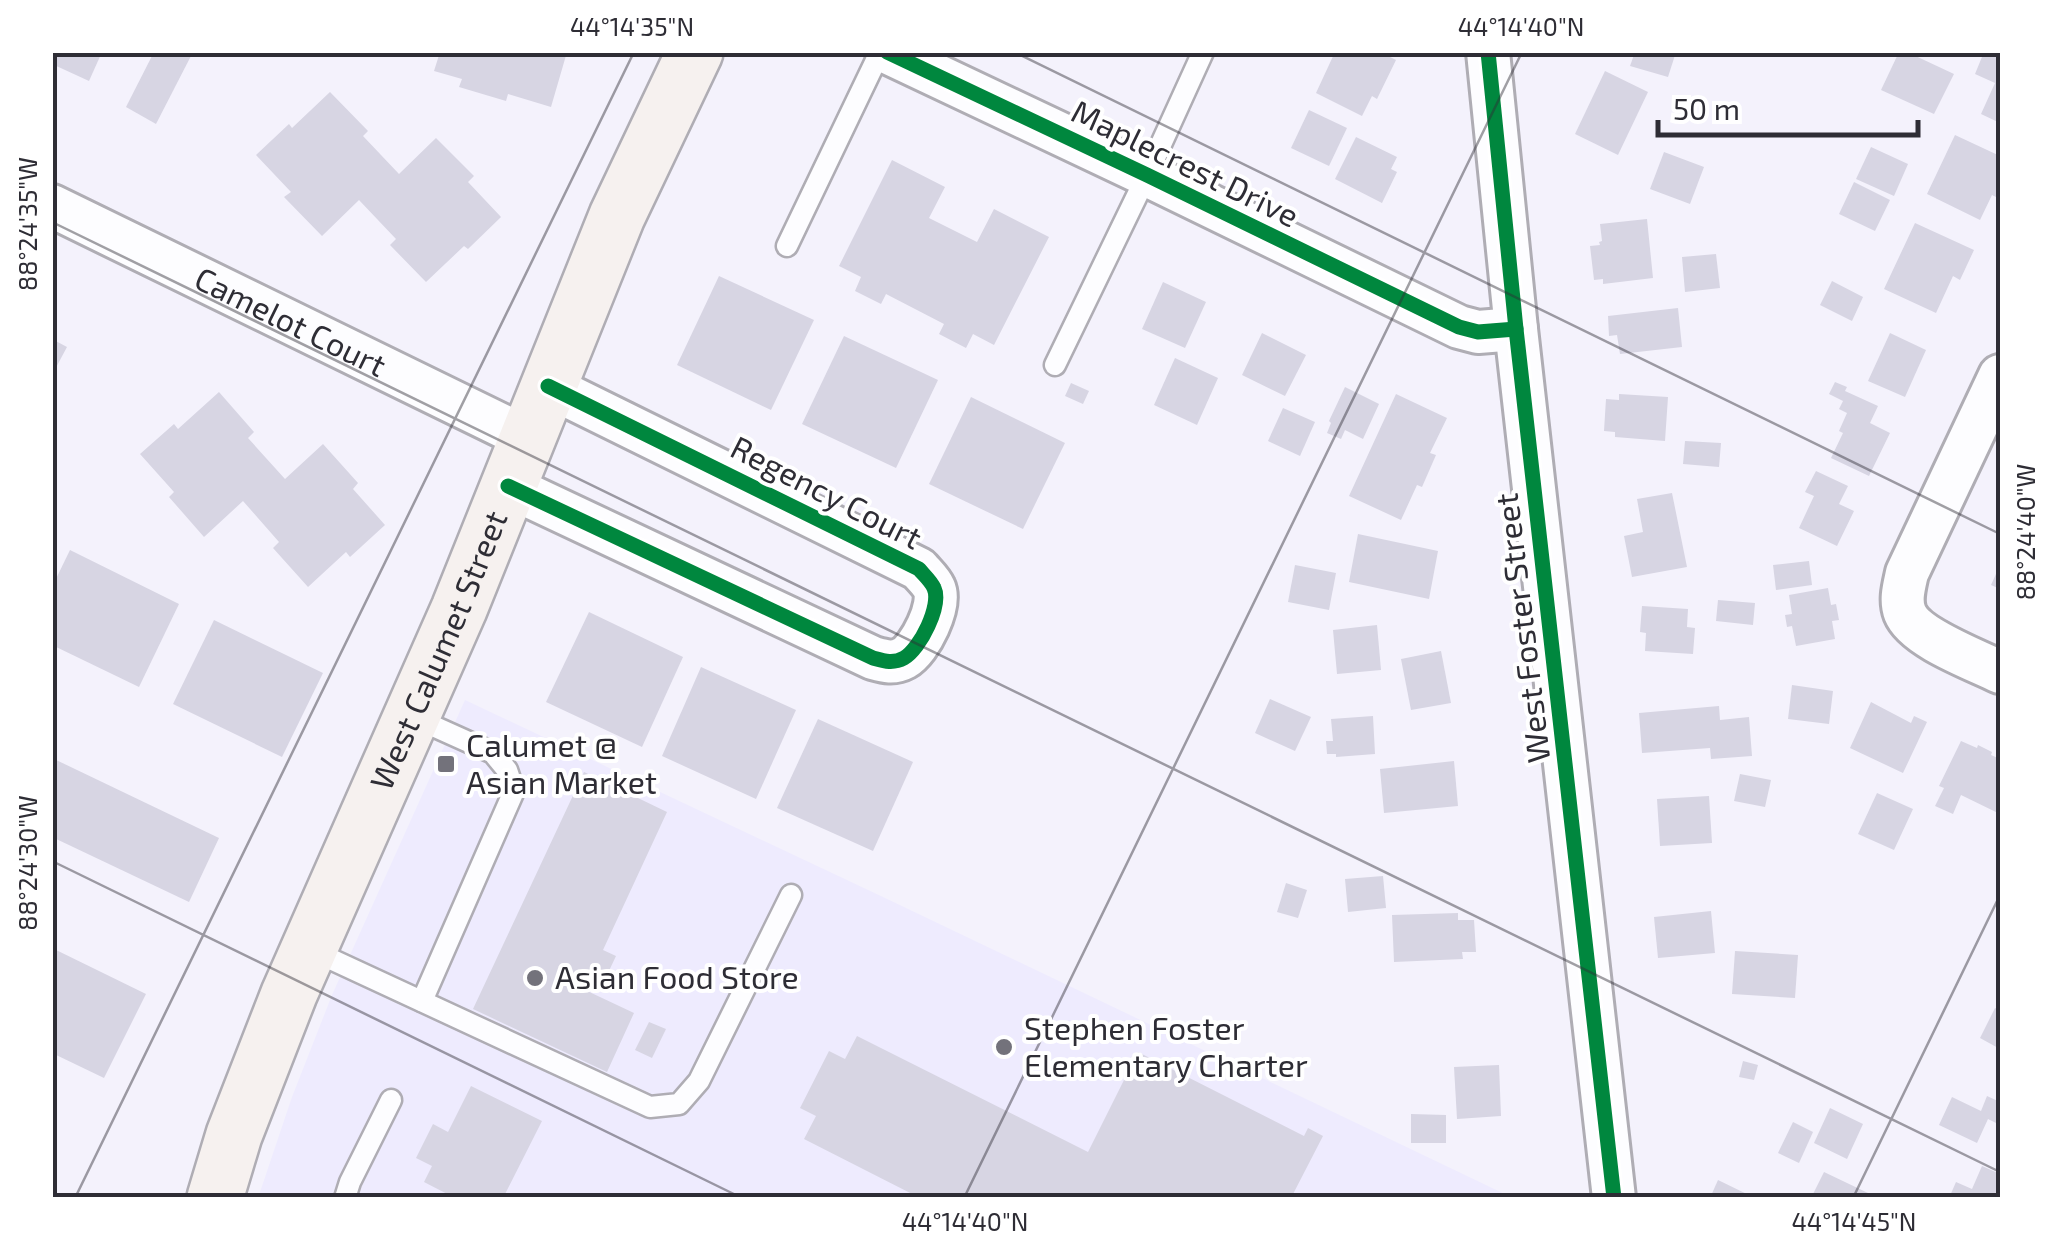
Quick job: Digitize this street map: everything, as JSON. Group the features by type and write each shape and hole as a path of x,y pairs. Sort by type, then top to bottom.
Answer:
{"main road":[{"name":"West Calumet Street","path":"215,1198 234,1134 309,949 413,718 617,216 695,52"}],"street":[{"name":"Maplecrest Drive","path":"883,52 1459,327 1478,332 1516,329"},
{"name":"West Foster Street","path":"1488,52 1614,1198"},
{"name":"Camelot Court","path":"52,206 518,462"},
{"path":"2000,376 1907,574 1902,598 1906,616 1917,629 2000,672"},
{"name":"Regency Court","path":"518,462 873,658 888,662 905,657 917,645 935,609 935,589 919,569 548,386"}],"lane":[{"path":"786,246 883,52"},
{"path":"1055,364 1203,52"},
{"path":"413,718 493,753 507,770 514,791 422,1001"},
{"path":"309,949 650,1106 679,1104 699,1081 791,895"},
{"path":"346,1198 390,1100"}],"shaded area":[{"path":"465,700 1511,1197 258,1198 332,995"}],"building":[{"path":"52,52 102,52 89,81 52,64"},
{"path":"154,52 193,52 156,124 126,107"},
{"path":"440,52 567,52 551,107 508,94 506,101 459,87 462,79 434,71"},
{"path":"1335,52 1380,52 1396,60 1377,99 1372,96 1362,116 1316,93"},
{"path":"1635,52 1676,52 1668,77 1630,66"},
{"path":"1899,52 1954,74 1934,114 1881,90"},
{"path":"1984,52 2000,58 2000,123 1981,114 1995,83 1975,74"},
{"path":"1605,71 1648,92 1618,155 1575,134"},
{"path":"330,92 368,131 363,136 399,174 436,138 474,176 468,182 501,217 426,282 390,245 396,239 359,200 322,236 284,197 291,192 256,155"},
{"path":"1309,110 1347,128 1329,166 1291,148"},
{"path":"1955,135 2000,156 2000,192 1998,198 1992,195 1980,220 1927,194"},
{"path":"1356,137 1397,157 1391,169 1397,172 1382,203 1335,179"},
{"path":"1871,147 1908,164 1894,196 1856,179"},
{"path":"1664,152 1704,167 1690,204 1650,189"},
{"path":"892,160 945,187 929,218 977,242 994,209 1049,237 994,345 973,334 966,348 939,334 944,324 886,294 881,304 855,291 861,277 839,266"},
{"path":"1854,182 1890,200 1875,231 1839,214"},
{"path":"1647,219 1653,278 1603,284 1603,279 1594,280 1590,246 1602,241 1600,224"},
{"path":"1915,223 1974,250 1960,280 1953,276 1936,313 1884,289"},
{"path":"1716,254 1720,288 1685,292 1682,257"},
{"path":"719,276 814,320 771,410 677,365"},
{"path":"1832,281 1863,297 1852,321 1820,305"},
{"path":"1163,282 1206,302 1185,348 1142,329"},
{"path":"1678,308 1682,347 1620,354 1617,335 1609,336 1608,316"},
{"path":"1262,333 1306,355 1285,396 1242,375"},
{"path":"1890,333 1926,350 1905,397 1868,381"},
{"path":"844,336 938,380 896,468 802,424"},
{"path":"52,339 67,347 52,375"},
{"path":"1175,358 1218,378 1197,425 1154,405"},
{"path":"1835,382 1878,406 1870,423 1890,433 1869,476 1831,458 1847,413 1839,409 1843,401 1829,394"},
{"path":"1071,383 1089,391 1083,404 1065,396"},
{"path":"1345,387 1379,404 1363,439 1345,430 1341,439 1327,433"},
{"path":"219,392 254,432 248,438 285,479 323,444 358,483 353,489 385,525 350,557 346,552 308,587 273,548 279,542 243,501 204,537 169,497 174,492 140,454 174,424 178,429"},
{"path":"1396,394 1447,418 1430,453 1436,455 1422,487 1417,485 1401,520 1349,496"},
{"path":"1619,394 1668,397 1665,441 1615,437 1615,432 1604,431 1606,399 1619,400"},
{"path":"971,397 1065,443 1023,529 929,484"},
{"path":"1283,408 1315,422 1300,456 1268,441"},
{"path":"1685,441 1721,443 1719,467 1683,464"},
{"path":"1816,471 1848,486 1839,504 1854,511 1837,546 1799,528 1814,496 1805,492"},
{"path":"1672,493 1687,567 1632,577 1624,536 1643,532 1637,499"},
{"path":"1358,534 1438,551 1429,599 1349,582"},
{"path":"70,550 179,604 139,687 52,645 52,587"},
{"path":"1809,561 1812,585 1776,590 1773,565"},
{"path":"1295,565 1336,573 1329,610 1288,602"},
{"path":"2000,565 2000,589 1991,585"},
{"path":"1828,588 1839,620 1832,621 1835,639 1796,646 1785,615 1792,614 1789,595"},
{"path":"1718,600 1755,603 1753,625 1716,621"},
{"path":"1642,606 1688,609 1687,627 1695,628 1693,654 1645,651 1646,633 1640,632"},
{"path":"589,612 683,657 642,747 546,702"},
{"path":"214,620 323,673 282,757 173,704"},
{"path":"1377,625 1381,670 1337,674 1333,630"},
{"path":"1441,651 1451,703 1411,710 1401,659"},
{"path":"701,667 796,710 756,799 662,756"},
{"path":"1792,685 1833,691 1829,724 1788,719"},
{"path":"1270,699 1311,717 1295,751 1255,733"},
{"path":"1871,702 1911,723 1914,716 1927,722 1903,773 1850,748"},
{"path":"1719,706 1720,720 1749,717 1752,756 1711,759 1710,748 1642,753 1639,713"},
{"path":"1373,716 1375,754 1327,754 1326,741 1333,741 1331,719"},
{"path":"818,719 913,762 873,851 777,808"},
{"path":"1961,741 1977,748 1978,745 2000,759 2000,814 1961,795 1953,814 1935,806 1944,788 1939,786"},
{"path":"52,758 219,838 189,902 52,837"},
{"path":"1454,761 1458,806 1384,813 1380,769"},
{"path":"584,772 667,812 603,950 616,956 608,973 594,967 583,989 634,1013 607,1072 473,1009"},
{"path":"1740,774 1771,780 1765,807 1734,801"},
{"path":"1877,793 1913,809 1894,850 1858,834"},
{"path":"1709,796 1712,843 1660,846 1657,799"},
{"path":"1383,876 1386,908 1348,912 1345,879"},
{"path":"1286,883 1307,890 1298,918 1277,912"},
{"path":"1711,911 1715,953 1658,958 1654,917"},
{"path":"1458,913 1458,920 1474,920 1476,952 1462,952 1463,959 1394,962 1392,915"},
{"path":"52,948 146,994 104,1078 52,1053"},
{"path":"1735,951 1798,955 1795,998 1732,994"},
{"path":"1995,1008 2000,1011 2000,1049 1980,1038"},
{"path":"649,1022 666,1029 652,1058 635,1050"},
{"path":"857,1036 1088,1152 1138,1052 1304,1136 1308,1128 1323,1136 1291,1198 920,1198 804,1139 816,1116 800,1108 829,1051 845,1059"},
{"path":"1743,1061 1758,1065 1754,1080 1739,1077"},
{"path":"1499,1065 1501,1116 1457,1119 1454,1067"},
{"path":"471,1086 542,1121 503,1198 455,1198 424,1182 432,1166 416,1158 433,1124 448,1132"},
{"path":"1987,1096 2000,1102 2000,1125 1988,1119 1977,1143 1939,1125 1952,1097 1981,1111"},
{"path":"1830,1108 1863,1124 1847,1159 1814,1143"},
{"path":"1411,1114 1446,1115 1446,1143 1411,1143"},
{"path":"1793,1122 1813,1132 1799,1163 1778,1153"},
{"path":"1982,1166 2000,1174 2000,1198 1949,1198 1956,1182 1972,1189"},
{"path":"1824,1172 1868,1193 1865,1198 1811,1198"},
{"path":"1718,1180 1755,1198 1710,1198"}],"cycle path":[{"path":"887,52 1459,327 1478,332 1516,329"},
{"path":"1488,52 1614,1198"},
{"path":"508,486 873,658 904,658 917,646 928,626 936,596 933,585 919,569 548,386"}],"place":[{"name":"Calumet @ Asian Market","path":"446,764"},
{"name":"Asian Food Store","path":"535,978"},
{"name":"Stephen Foster Elementary Charter","path":"1004,1047"}]}
